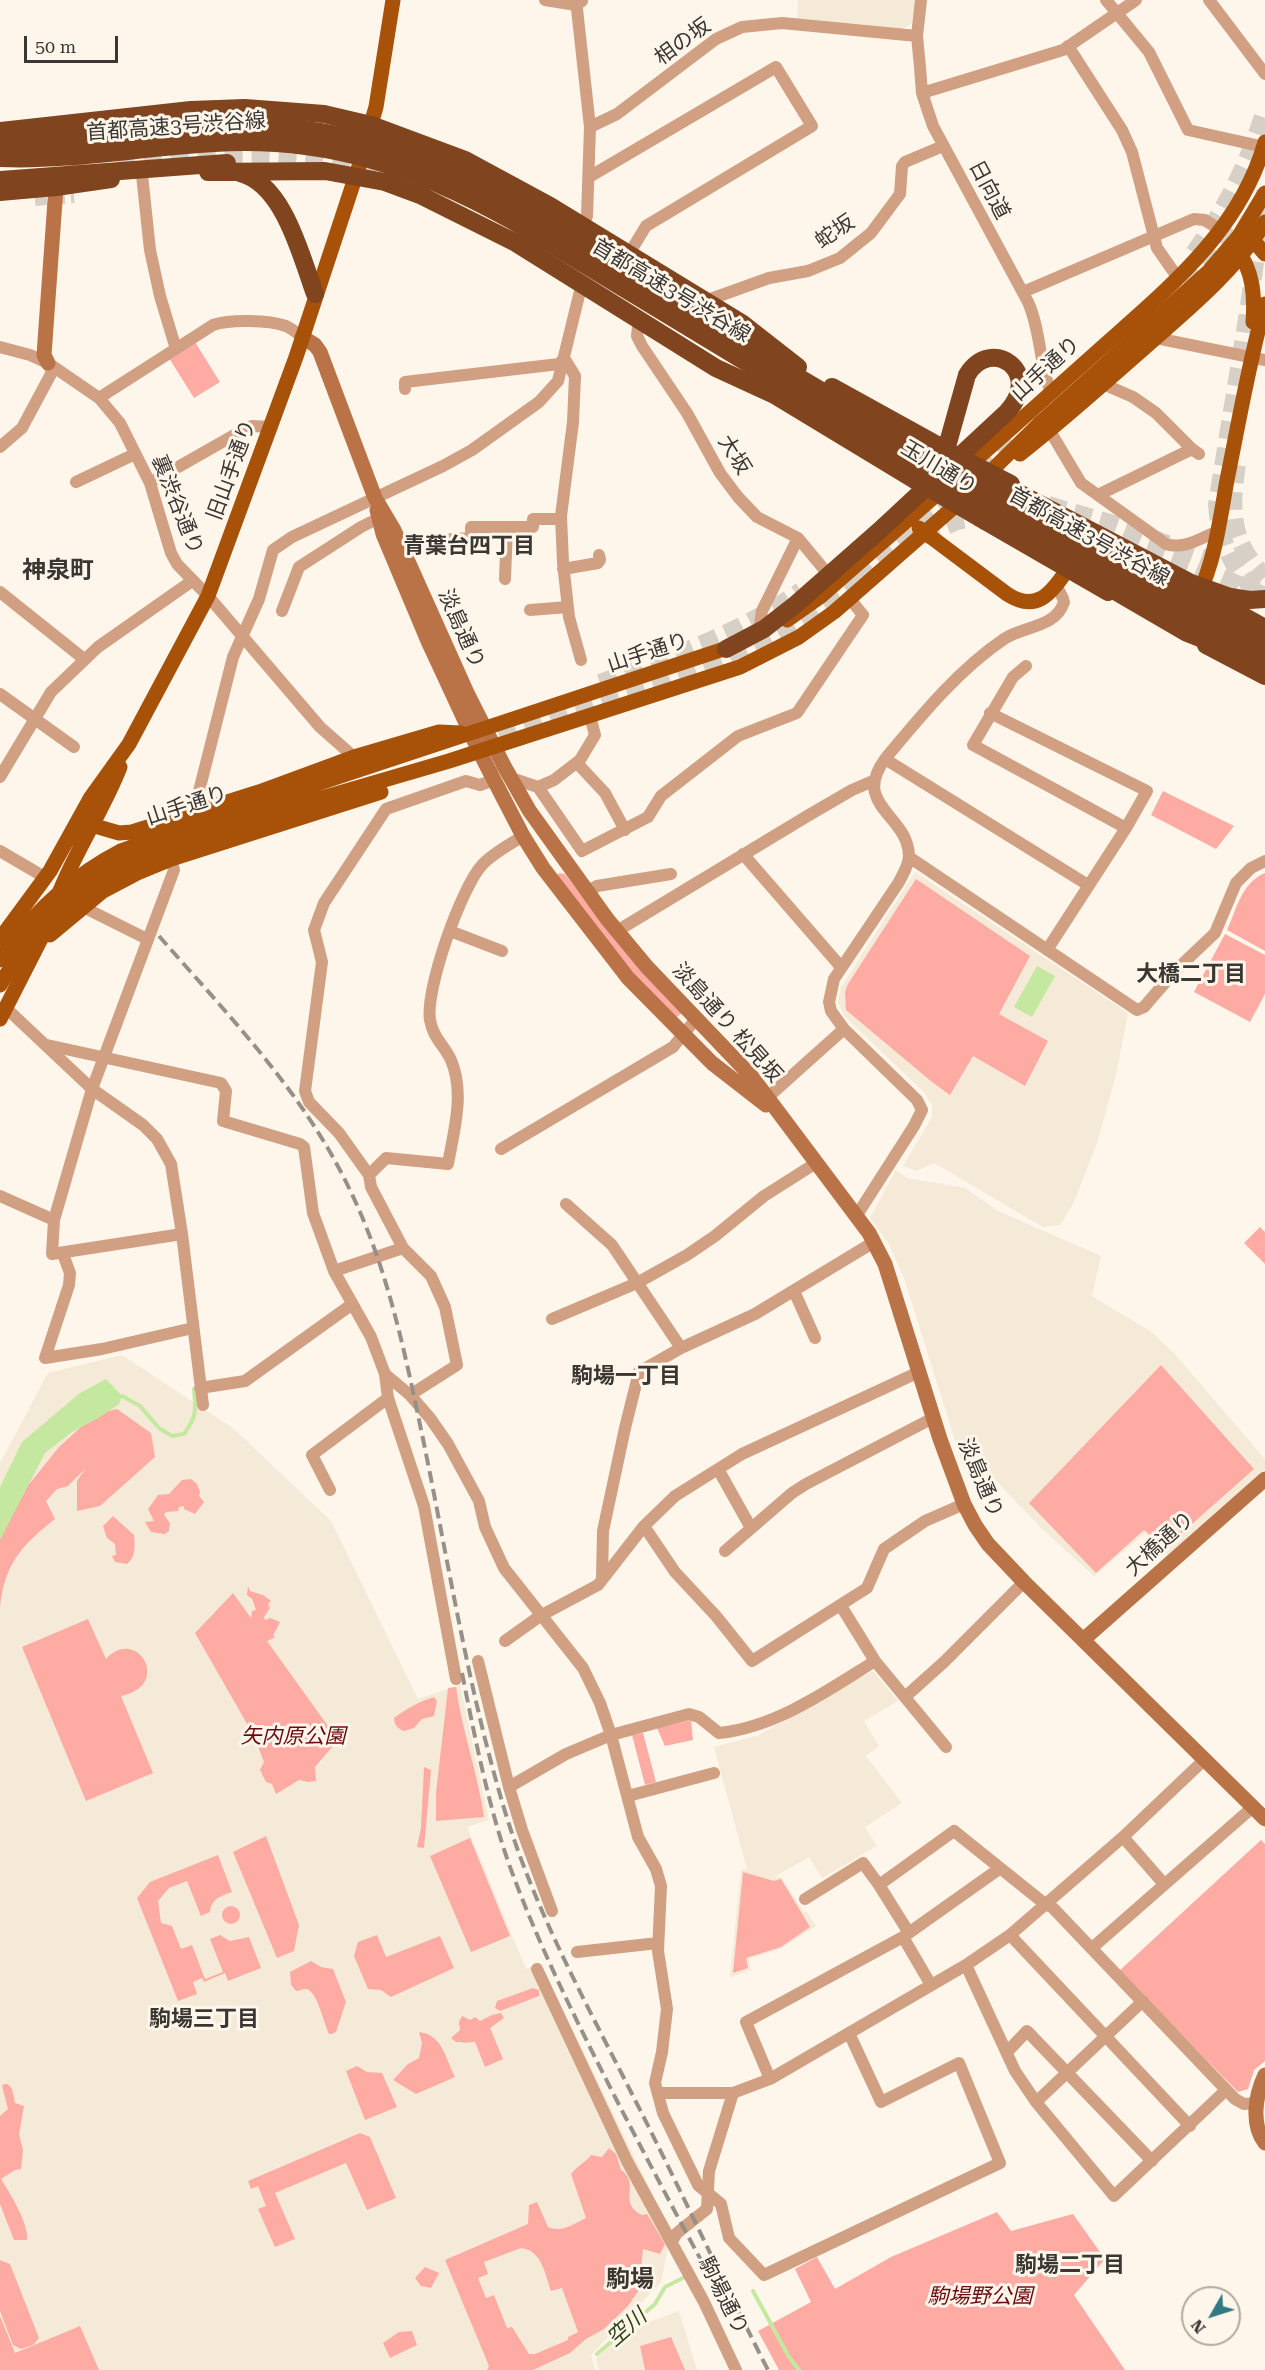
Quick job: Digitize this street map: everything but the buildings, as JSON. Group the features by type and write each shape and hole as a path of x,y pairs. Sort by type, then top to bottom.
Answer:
{"highway":[{"path":"0,130 190,110 245,108 324,114 371,124 465,160 583,227 743,324 798,367"},
{"name":"首都高速3号渋谷線","path":"0,141 63,141 216,127 248,127 315,131 397,150 486,189 745,346 920,448 1054,526 1265,643"},
{"name":"首都高速3号渋谷線","path":"0,158 46,158 189,144 254,142 325,149 381,162 450,187 513,221 936,477 1265,661"},
{"path":"0,180 287,162 303,169 356,175 396,185 445,206 516,243 716,368 779,397"},
{"path":"0,192 228,166 261,183 276,201 290,229 315,294"},
{"name":"玉川通り","path":"741,332 798,367 1265,628"},
{"path":"726,649 759,631 832,580 985,435 1015,405 1020,388 1019,375 1014,367 999,359 985,358 973,366 967,375 946,450"},
{"name":"玉川通り","path":"720,362 985,521 1062,577 1180,632 1265,676"},
{"path":"804,398 887,455 1016,534 1179,629 1229,649 1265,650"},
{"path":"920,448 969,467 1203,589 1239,599 1265,600"}],"main road":[{"path":"371,124 393,0"},
{"name":"旧山手通り","path":"93,824 108,796 129,744 208,596 302,337 349,198 371,124"},
{"name":"山手通り","path":"0,985 21,951 47,920 125,857 163,835 726,649 791,618 832,580 908,521 1204,252 1221,230 1247,188 1264,145"},
{"path":"48,363 44,355 56,187"},
{"path":"1045,427 1209,271 1239,236 1265,193"},
{"path":"1045,427 1103,384 1204,294 1242,255 1265,222"},
{"path":"1221,230 1237,233 1253,240 1265,254"},
{"path":"1221,230 1242,255 1251,277 1255,298 1258,359"},
{"path":"1180,632 1206,578 1258,359 1265,304"},
{"name":"淡島通り","path":"302,337 315,345 320,352 375,498 383,534 428,642 486,749"},
{"name":"山手通り","path":"0,960 26,926 54,896 86,871 125,857 449,761 719,675 760,658 799,637 850,599 1045,427"},
{"name":"淡島通り","path":"375,498 394,530 477,731"},
{"path":"908,521 1021,602 1036,601 1062,577"},
{"path":"0,939 48,874 61,867 84,827 93,824 113,832 126,833 199,812 354,757 439,732 477,731"},
{"name":"旧山手通り","path":"48,874 91,797 129,744"},
{"name":"淡島通り 松見坂","path":"486,749 511,778 529,810 617,932 752,1077 779,1116"},
{"name":"淡島通り 松見坂","path":"486,749 494,780 523,836 543,868 602,947 628,978 712,1063 779,1116"},
{"path":"45,934 50,935 114,885 171,859 421,779 449,761"},
{"path":"2,1009 45,934 61,887 93,824"},
{"name":"淡島通り","path":"779,1116 857,1215 874,1242 893,1287 953,1478 975,1525 988,1544 1265,1819"},
{"name":"大橋通り","path":"1083,1640 1265,1479"},
{"path":"1265,2075 1256,2103 1257,2133 1265,2144"}],"street":[{"path":"545,0 578,2 590,127 587,216 583,227"},
{"name":"日向道","path":"921,0 918,36 922,93 933,126 943,146 1036,318 1043,371 1051,393"},
{"path":"1106,0 1149,52 1188,130 1264,145"},
{"path":"922,93 1068,46 1136,0"},
{"path":"1209,0 1265,74"},
{"name":"相の坂","path":"590,127 627,108 716,39 742,27 782,23 918,36"},
{"path":"1068,46 1122,130 1132,152 1153,236 1162,256 1178,278"},
{"path":"589,177 776,67 812,126 646,226 628,254"},
{"name":"蛇坂","path":"705,301 769,278 808,271 840,258 871,233 900,194 902,166 905,162 943,146"},
{"path":"142,175 150,250 160,296 176,349"},
{"path":"1023,292 1200,218 1221,230"},
{"path":"199,812 196,803 233,657 259,599 273,550 291,537 443,466 472,450 539,402 558,381 582,283"},
{"name":"大坂","path":"639,318 637,336 687,413 726,481 757,517 798,538 832,580"},
{"path":"99,398 213,325 238,320 286,326 302,337"},
{"path":"1156,338 1258,359"},
{"name":"裏渋谷通り","path":"0,347 30,355 48,363 99,398 120,423 150,483 171,553 177,564 208,596 320,727 354,757"},
{"path":"405,389 405,382 559,364 564,358"},
{"path":"564,358 575,376 573,422 561,519 563,569 573,636 581,660"},
{"path":"0,447 22,428 52,372 48,363"},
{"path":"1098,495 1196,452 1156,413 1133,397 1103,384"},
{"path":"150,483 245,429 252,426 270,427"},
{"path":"1045,427 1081,483 1166,544 1175,547 1191,543 1218,531"},
{"path":"76,482 135,454"},
{"path":"282,610 299,567 379,518"},
{"path":"424,541 471,538 471,527 532,527 533,519 561,519"},
{"path":"505,579 507,527"},
{"path":"759,631 762,611 798,538"},
{"path":"563,569 597,563 600,560 599,555"},
{"path":"857,1215 922,1110 917,1100 844,1029 831,1011 829,1002 834,979 899,882 909,856 906,841 875,794 873,781 885,759 942,693 1003,640 1038,626 1058,612 1064,602 1059,593 1062,577"},
{"path":"0,777 51,692 84,659 192,581"},
{"path":"0,592 84,659"},
{"path":"511,778 538,788 582,851 625,830 648,817 661,796 738,736 797,713 863,615 850,599"},
{"path":"530,610 568,607"},
{"path":"1026,666 1016,673 990,713 973,745 1126,828"},
{"path":"0,694 74,747"},
{"path":"990,713 1146,791 1126,828 1047,950"},
{"path":"538,788 554,780 577,763 595,735 590,716"},
{"path":"885,759 1088,885"},
{"path":"577,763 605,793 625,830"},
{"path":"410,1395 457,1365 445,1307 431,1276 403,1248 371,1187 369,1175 339,1133 309,1102 305,1091 322,962 314,930 317,918 336,885 386,809 466,781 480,785 494,780"},
{"path":"617,932 743,854 852,790 873,781"},
{"path":"369,1175 386,1158 448,1164 459,1101 457,1082 450,1059 434,1032 430,1006 450,931 472,880 481,866 492,856 523,836"},
{"path":"0,851 48,874"},
{"path":"743,854 841,967"},
{"path":"909,856 1137,1010 1144,1007 1175,971 1215,933 1236,883 1251,868 1265,861"},
{"path":"171,859 174,870 92,1089 54,1220 52,1254 182,1234"},
{"path":"587,892 597,886 671,874"},
{"path":"83,907 147,939"},
{"path":"450,931 502,951"},
{"path":"2,1009 47,1045 92,1089 143,1125 165,1150 174,1178 203,1405"},
{"path":"501,1149 673,1047 696,1019"},
{"path":"767,1098 844,1029"},
{"path":"47,1045 221,1083 226,1091 223,1121 300,1144 304,1148 313,1213 334,1271 371,1337 385,1374 388,1398 424,1506 456,1680"},
{"path":"552,1319 637,1283 715,1236 764,1196 816,1163"},
{"path":"0,1196 54,1220"},
{"path":"566,1204 612,1245 681,1348"},
{"path":"602,1580 603,1531 639,1372 681,1348 755,1314 874,1242"},
{"path":"334,1271 403,1248"},
{"path":"63,1254 70,1273 69,1285 45,1358 102,1349 193,1328"},
{"path":"794,1291 815,1338"},
{"path":"200,1388 245,1381 351,1305"},
{"path":"505,1641 540,1616 598,1585 644,1526 675,1496 742,1454 919,1372"},
{"path":"385,1374 410,1395 448,1444 479,1501 485,1527 504,1568 583,1668 600,1703 611,1735 638,1838 656,1869 661,1886 658,1943 667,2009 662,2052 655,2083 663,2113 698,2185 721,2204 729,2238 764,2276 1000,2163 959,2063 881,2102 849,2033"},
{"path":"330,1490 312,1455 388,1398"},
{"path":"725,1551 806,1484 933,1418"},
{"path":"718,1469 752,1528"},
{"path":"644,1526 675,1572 716,1616 752,1661 867,1588 884,1550 925,1521 964,1504"},
{"path":"905,1697 944,1662 1024,1582"},
{"path":"841,1606 875,1662 946,1747"},
{"path":"478,1661 508,1787 552,1911"},
{"path":"508,1787 566,1754 611,1735 689,1714 699,1717 719,1733 759,1725 826,1692 875,1662"},
{"path":"658,2093 733,2094 770,2079 812,2057 966,1965 1010,1935 1123,1837 1204,1760"},
{"path":"628,1796 714,1773"},
{"path":"1092,1948 1253,1807"},
{"path":"879,1885 954,1831 999,1869 1053,1908 1235,2099 1244,2104 1256,2103"},
{"path":"1123,1837 1164,1884"},
{"path":"805,1899 863,1863 879,1885 931,1985"},
{"path":"770,2079 746,2022 906,1935 999,1869"},
{"path":"1010,1935 1190,2126"},
{"path":"577,1952 658,1943"},
{"path":"966,1965 1015,2071 1036,2102 1114,2196 1226,2090"},
{"name":"駒場通り","path":"537,1969 627,2161 672,2241 736,2370"},
{"path":"1036,2102 1143,2001"},
{"path":"1007,2052 1027,2031 1152,2161"},
{"path":"672,2241 677,2233 707,2209 710,2171 733,2094"}],"shaded area":[{"path":"798,0 916,0 912,23 900,30 797,19"},
{"path":"915,872 1128,1013 1116,1075 1097,1143 1073,1204 1060,1225 1043,1227 934,1163 916,1171 903,1166 932,1117 932,1105 924,1092 844,1016 838,1002 841,987"},
{"path":"1037,966 1055,976 1032,1017 1014,1007"},
{"path":"896,1170 907,1178 965,1188 998,1211 1101,1256 1092,1296 1150,1331 1173,1352 1265,1459 1265,1469 1168,1555 1145,1533 1094,1576 1040,1527 982,1466 964,1469 904,1278 889,1244 870,1218"},
{"path":"122,1355 234,1429 331,1521 418,1699 460,1685 489,1820 467,1827 526,1969 540,1963 671,2232 661,2282 591,2355 595,2370 0,2370 0,1463 48,1373"},
{"path":"106,1379 122,1396 119,1404 72,1432 45,1453 0,1540 0,1487 22,1442 80,1393"},
{"path":"873,1671 898,1701 864,1721 879,1746 866,1756 902,1803 865,1827 877,1846 822,1878 809,1857 774,1877 781,1877 816,1926 780,1949 749,1959 751,1970 730,1977 741,1870 747,1869 714,1747 759,1735"},
{"path":"679,2311 697,2370 599,2370 596,2358 630,2329"}],"green space":[{"path":"195,342 220,382 194,398 169,358"},
{"path":"1163,791 1234,826 1216,849 1151,815"},
{"path":"559,873 565,874 607,929 682,1013 674,1019 600,936 557,876"},
{"path":"1265,873 1265,951 1227,930 1245,890 1257,877"},
{"path":"916,879 1030,956 999,1014 1048,1041 1025,1086 973,1056 950,1095 846,1010 845,992 848,984"},
{"path":"1225,934 1265,955 1265,994 1250,1022 1194,992"},
{"path":"1260,1227 1265,1232 1265,1264 1244,1243"},
{"path":"1161,1365 1254,1469 1166,1547 1144,1530 1096,1573 1029,1503"},
{"path":"117,1409 151,1433 155,1457 100,1506 77,1511 77,1481 85,1469 68,1486 57,1489 46,1501 55,1519 24,1547 10,1567 0,1608 0,1528 18,1498 59,1447 95,1414"},
{"path":"191,1479 197,1484 199,1496 204,1502 195,1514 184,1509 184,1506 179,1507 178,1511 166,1512 164,1515 170,1523 169,1531 165,1534 151,1532 145,1522 154,1521 148,1509 158,1495 169,1494 182,1480"},
{"path":"113,1516 134,1535 135,1547 127,1564 115,1562 112,1556 116,1555 115,1544 107,1538 103,1526"},
{"name":"矢内原公園","path":"248,1586 250,1591 263,1595 271,1601 268,1604 270,1608 264,1617 265,1620 270,1618 280,1622 273,1636 276,1637 267,1641 338,1740 315,1767 316,1781 299,1780 276,1794 272,1784 266,1782 260,1770 264,1762 254,1736 195,1633 233,1593 251,1618 252,1611 256,1610 252,1599 247,1595"},
{"path":"88,1619 106,1659 117,1650 128,1649 138,1653 145,1661 147,1670 145,1681 137,1690 121,1696 153,1773 86,1801 22,1647"},
{"path":"456,1687 484,1817 436,1821 436,1793 448,1688"},
{"path":"434,1697 437,1701 434,1716 422,1719 414,1728 404,1731 397,1726 394,1718"},
{"path":"691,1720 693,1740 665,1746 657,1728"},
{"path":"643,1733 656,1782 645,1785 632,1735"},
{"path":"424,1767 431,1770 424,1848 417,1847 421,1828"},
{"path":"266,1836 299,1925 294,1951 277,1958 233,1852"},
{"path":"470,1838 510,1936 471,1952 430,1856"},
{"path":"1261,1840 1265,1844 1265,2061 1254,2070 1248,2089 1238,2092 1119,1971"},
{"path":"218,1855 232,1892 217,1899 212,1904 210,1912 201,1916 187,1881 169,1888 158,1901 161,1923 172,1926 181,1949 192,1945 205,1979 223,1972 210,1939 220,1935 230,1941 249,1937 261,1968 228,1981 225,1973 204,1982 202,1978 193,1982 197,1994 178,2001 137,1898 150,1882"},
{"path":"743,1872 774,1881 781,1879 810,1927 781,1947 746,1958 748,1968 733,1973"},
{"path":"231,1906 237,1909 240,1915 237,1921 231,1924 225,1921 222,1915 225,1909"},
{"path":"377,1935 386,1957 440,1936 454,1968 391,1997 381,1990 368,1989 354,1956 358,1942"},
{"path":"311,1961 321,1967 333,1969 346,2002 336,2032 332,2034 329,2034 314,1995 306,1989 296,1991 291,1985 290,1972"},
{"path":"533,1988 539,1990 539,1996 500,2011 495,2008 497,2001"},
{"path":"501,2013 504,2018 490,2028 503,2059 485,2067 475,2042 456,2042 451,2038 460,2030 459,2022 462,2016 470,2020 475,2017 480,2021"},
{"path":"419,2032 433,2037 438,2042 455,2077 416,2094 393,2080 408,2064 419,2058 422,2043"},
{"path":"357,2066 367,2072 382,2073 397,2107 365,2120 346,2071"},
{"path":"8,2084 12,2089 15,2103 24,2106 19,2134 23,2150 21,2169 1,2179 22,2217 27,2240 14,2240 0,2204 0,2116 8,2109 2,2086"},
{"path":"360,2133 370,2137 396,2198 367,2210 346,2163 275,2193 295,2239 275,2247 258,2209 266,2206 258,2186 251,2189 248,2181"},
{"path":"609,2148 616,2154 621,2170 627,2175 629,2181 631,2205 642,2215 647,2214 665,2244 660,2254 643,2249 639,2290 628,2306 604,2329 586,2339 570,2353 533,2370 487,2370 489,2366 445,2260 528,2224 529,2205 537,2202 548,2227 553,2229 572,2225 586,2218 571,2174 591,2155 602,2157","holes":["521,2248 534,2253 542,2264 551,2291 562,2288 578,2332 568,2337 568,2340 535,2354 529,2354 512,2327 507,2328 494,2295 486,2298 478,2278 488,2274 484,2262"]},
{"name":"駒場野公園","path":"997,2212 1011,2231 1073,2214 1105,2259 1074,2295 1125,2370 779,2370 758,2331 811,2302 795,2269 817,2257 835,2289 891,2257"},
{"path":"0,2260 10,2264 39,2338 33,2345 21,2349 13,2345 0,2311"},
{"path":"425,2267 439,2273 431,2288 421,2286 415,2278"},
{"path":"0,2316 15,2353 80,2326 99,2370 0,2370"},
{"path":"412,2331 417,2345 390,2358 383,2343 399,2332"},
{"path":"671,2337 685,2370 645,2370 640,2346"}],"waterway":[{"path":"122,1396 140,1406 159,1428 172,1436 184,1434 191,1422 195,1408 194,1389"},
{"name":"空川","path":"597,2354 655,2304 665,2287 683,2278"},
{"name":"空川","path":"753,2291 789,2357 799,2370"}],"tunnel":[{"path":"1194,253 1236,184 1265,110"},
{"path":"154,122 219,117 270,118"},
{"path":"117,163 188,156 258,154 327,161 395,178"},
{"path":"1255,590 1239,572 1227,551 1220,528 1217,504 1265,191"},
{"path":"35,200 74,197"},
{"path":"1187,285 1206,262 1232,223"},
{"path":"855,575 1014,440"},
{"path":"1237,465 1234,497 1235,525 1245,551 1265,577"},
{"path":"1048,505 1113,524 1218,563"},
{"path":"922,536 957,521 987,515"},
{"path":"1121,540 1193,565 1265,596"},
{"path":"706,670 786,631 861,580"},
{"path":"600,683 729,632 754,620 801,591"},
{"path":"472,740 653,683 715,658"}],"railway":[{"path":"159,936 238,1026 287,1087 310,1119 330,1153 363,1218 385,1280 402,1343 460,1630 494,1772 519,1854 563,1958 768,2370"},
{"path":"462,1673 495,1820 510,1867 533,1925 614,2095 725,2304"}],"district":[{"name":"青葉台四丁目","path":"469,547"},
{"name":"神泉町","path":"58,571"},
{"name":"大橋二丁目","path":"1191,975"},
{"name":"駒場一丁目","path":"626,1377"},
{"name":"駒場三丁目","path":"204,2020"},
{"name":"駒場二丁目","path":"1070,2266"},
{"name":"駒場","path":"630,2280"}]}
